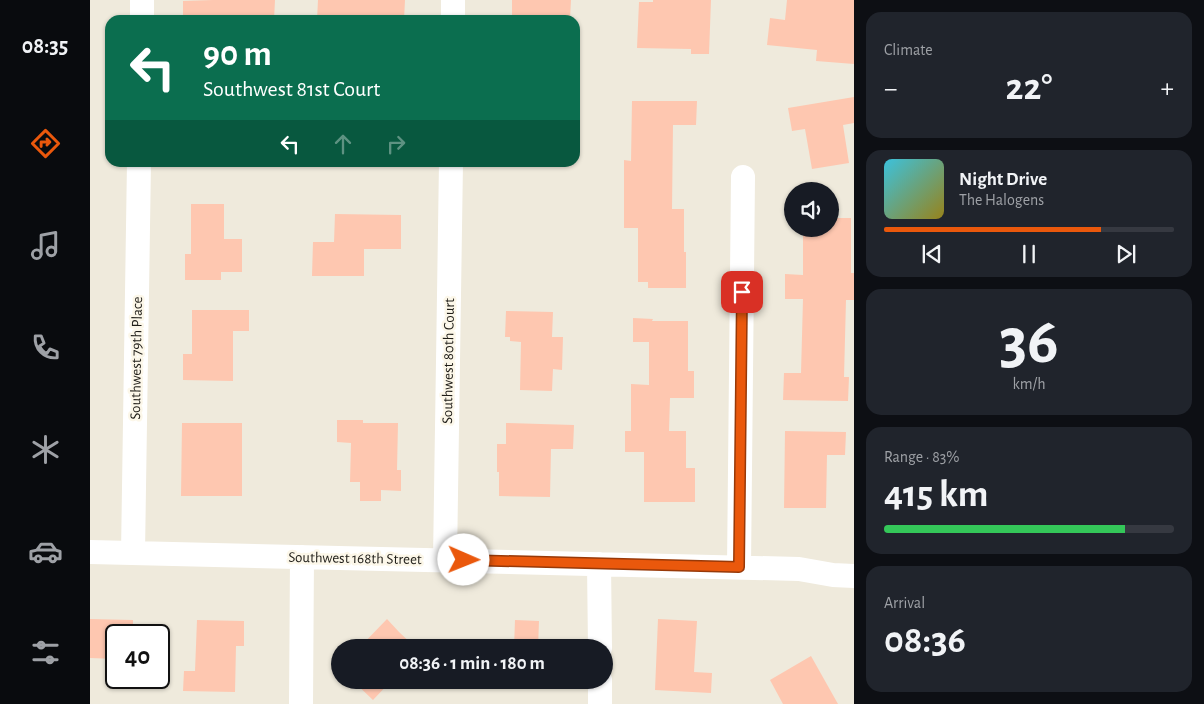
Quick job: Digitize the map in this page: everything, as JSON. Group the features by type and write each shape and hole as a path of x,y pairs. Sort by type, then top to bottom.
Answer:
{"street":[{"path":"142,0 142,15"},
{"path":"453,0 453,15"},
{"name":"Southwest 79th Place","path":"133,553 140,167"},
{"name":"Southwest 80th Court","path":"445,560 451,167"},
{"path":"739,567 744,177"},
{"name":"Southwest 168th Street","path":"90,552 799,568 833,575 854,576"},
{"path":"301,704 302,557"},
{"name":"Southwest 168th Street","path":"799,568 828,560 854,560"},
{"path":"599,564 600,639"},
{"path":"600,689 600,704"}],"building":[{"path":"275,0 274,15 183,15 183,1"},
{"path":"318,0 405,0 404,15 317,15"},
{"path":"512,0 571,0 570,15 512,15"},
{"path":"653,0 711,0 709,54 691,54 691,49 637,48 639,2 653,2"},
{"path":"787,0 854,0 854,64 816,61 817,50 767,45 770,18 785,20"},
{"path":"854,97 854,123 843,125 849,163 812,169 805,129 792,131 788,108"},
{"path":"632,101 697,101 696,125 673,125 672,209 684,209 686,288 648,288 648,282 638,282 638,228 624,228 624,160 631,161"},
{"path":"191,204 224,204 224,239 242,239 242,272 221,272 221,280 185,280 185,254 191,254"},
{"path":"335,214 401,215 401,249 364,249 364,276 312,276 313,242 334,242"},
{"path":"839,218 851,218 851,273 854,273 854,300 846,300 844,377 849,377 848,401 783,400 784,373 801,373 803,299 785,299 785,274 803,275 803,237 839,237"},
{"path":"192,310 249,310 249,331 233,331 233,381 183,380 183,354 192,354"},
{"path":"506,311 553,312 552,337 563,337 562,370 553,369 552,391 520,390 521,342 510,341 510,337 505,337"},
{"path":"633,318 653,319 652,321 688,321 688,371 694,371 694,398 670,398 669,431 686,431 686,468 695,468 695,502 644,502 644,452 625,452 625,431 631,431 631,384 649,385 649,342 633,342"},
{"path":"337,420 363,420 363,423 398,423 397,470 401,470 401,491 381,490 381,501 360,501 360,482 350,482 351,443 337,442"},
{"path":"182,423 242,423 242,496 181,496"},
{"path":"506,423 574,425 573,449 551,449 550,497 499,496 497,444 506,444"},
{"path":"785,431 846,432 845,455 827,455 826,508 784,508"},
{"path":"90,619 133,620 133,624 105,624 105,659 90,658"},
{"path":"387,619 406,639 368,639"},
{"path":"658,619 697,621 694,672 712,673 711,693 655,690"},
{"path":"197,620 244,621 244,646 236,646 235,692 183,691 184,671 195,671"},
{"path":"515,620 539,621 538,639 514,639"},
{"path":"811,656 838,704 783,704 770,680"},
{"path":"361,689 383,689 373,700"}],"route":[{"path":"464,560 739,567 742,292"}]}
